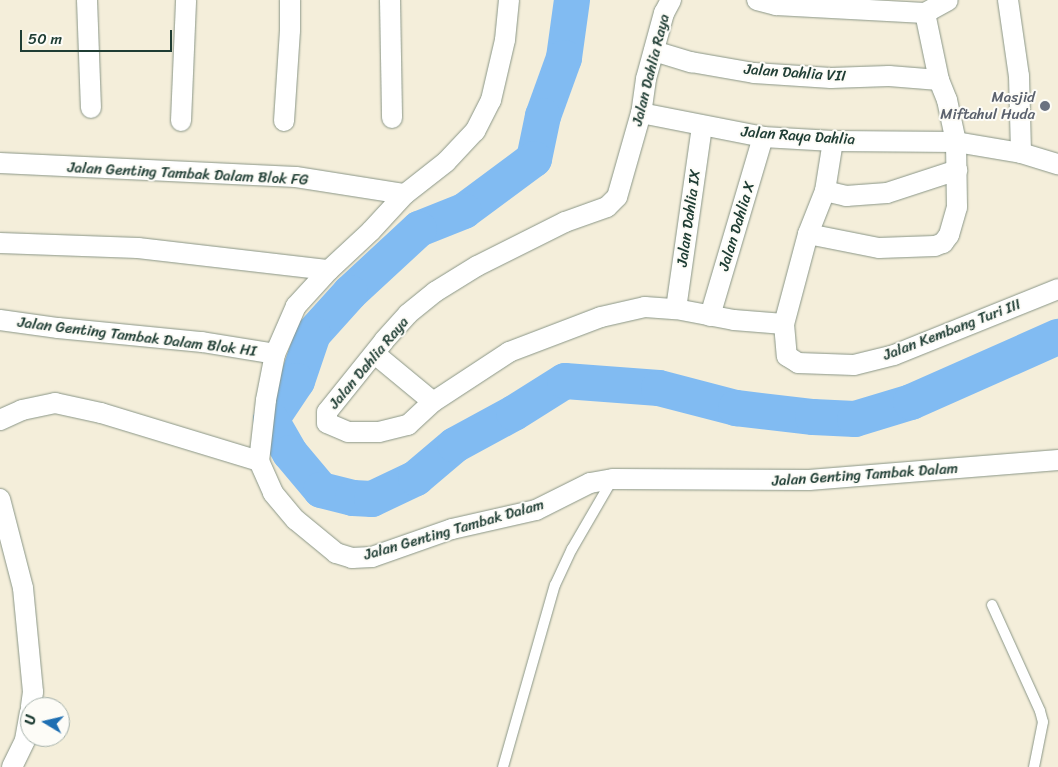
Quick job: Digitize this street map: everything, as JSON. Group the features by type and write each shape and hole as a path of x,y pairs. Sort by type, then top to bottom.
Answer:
{"street":[{"path":"87,0 90,108"},
{"path":"181,121 186,0"},
{"path":"284,121 290,0"},
{"path":"390,0 392,118"},
{"path":"0,420 22,410 56,403 101,413 259,461 265,408 275,354 296,306 405,194 446,162 475,131 491,100 505,40 509,0"},
{"name":"Jalan Dahlia Raya","path":"671,0 664,13 646,79 641,113 616,197 607,207 565,222 477,266 435,292 408,314 374,354 327,412 327,423 338,430 348,432 380,432 408,425 433,402 509,352 601,317 645,307 676,309 734,320 784,324"},
{"path":"757,0 776,5 902,6 925,13 948,0"},
{"path":"1008,0 1019,76 1021,153"},
{"path":"808,234 879,248 924,247 943,243 949,235 957,207 956,142 947,100 938,80 925,13"},
{"name":"Jalan Dahlia VII","path":"654,51 691,62 754,73 832,78 889,76 938,80"},
{"name":"Jalan Raya Dahlia","path":"641,113 764,137 833,141 956,142 1021,153 1058,164"},
{"name":"Jalan Dahlia IX","path":"676,309 702,126"},
{"name":"Jalan Dahlia X","path":"710,316 764,137"},
{"path":"784,324 808,234 824,191 833,141"},
{"name":"Jalan Genting Tambak Dalam Blok FG","path":"0,163 296,178 405,194"},
{"path":"824,191 846,196 887,194 957,170"},
{"path":"0,243 138,248 329,270"},
{"name":"Jalan Kembang Turi III","path":"784,324 787,356 798,363 854,365 894,355 1058,289"},
{"name":"Jalan Genting Tambak Dalam Blok HI","path":"0,320 58,328 202,342 275,354"},
{"path":"374,354 433,402"},
{"name":"Jalan Genting Tambak Dalam","path":"259,461 273,492 296,520 336,553 352,558 372,557 452,529 536,510 590,482 613,479 809,480 1058,460"},
{"path":"1,502 23,588 33,697"},
{"path":"12,767 22,747"}],"lane":[{"path":"503,767 556,585 572,549 613,479"},
{"path":"992,605 1040,711 1043,722 1034,767"}],"waterway":[{"path":"572,0 564,58 543,116 534,159 464,211 419,229 350,293 313,334 297,381 271,420 290,453 321,490 353,498 372,499 416,478 455,445 514,413 565,381 659,388 736,408 813,417 855,419 911,402 1058,337"}],"place":[{"name":"Masjid Miftahul Huda","path":"1045,106"}]}
